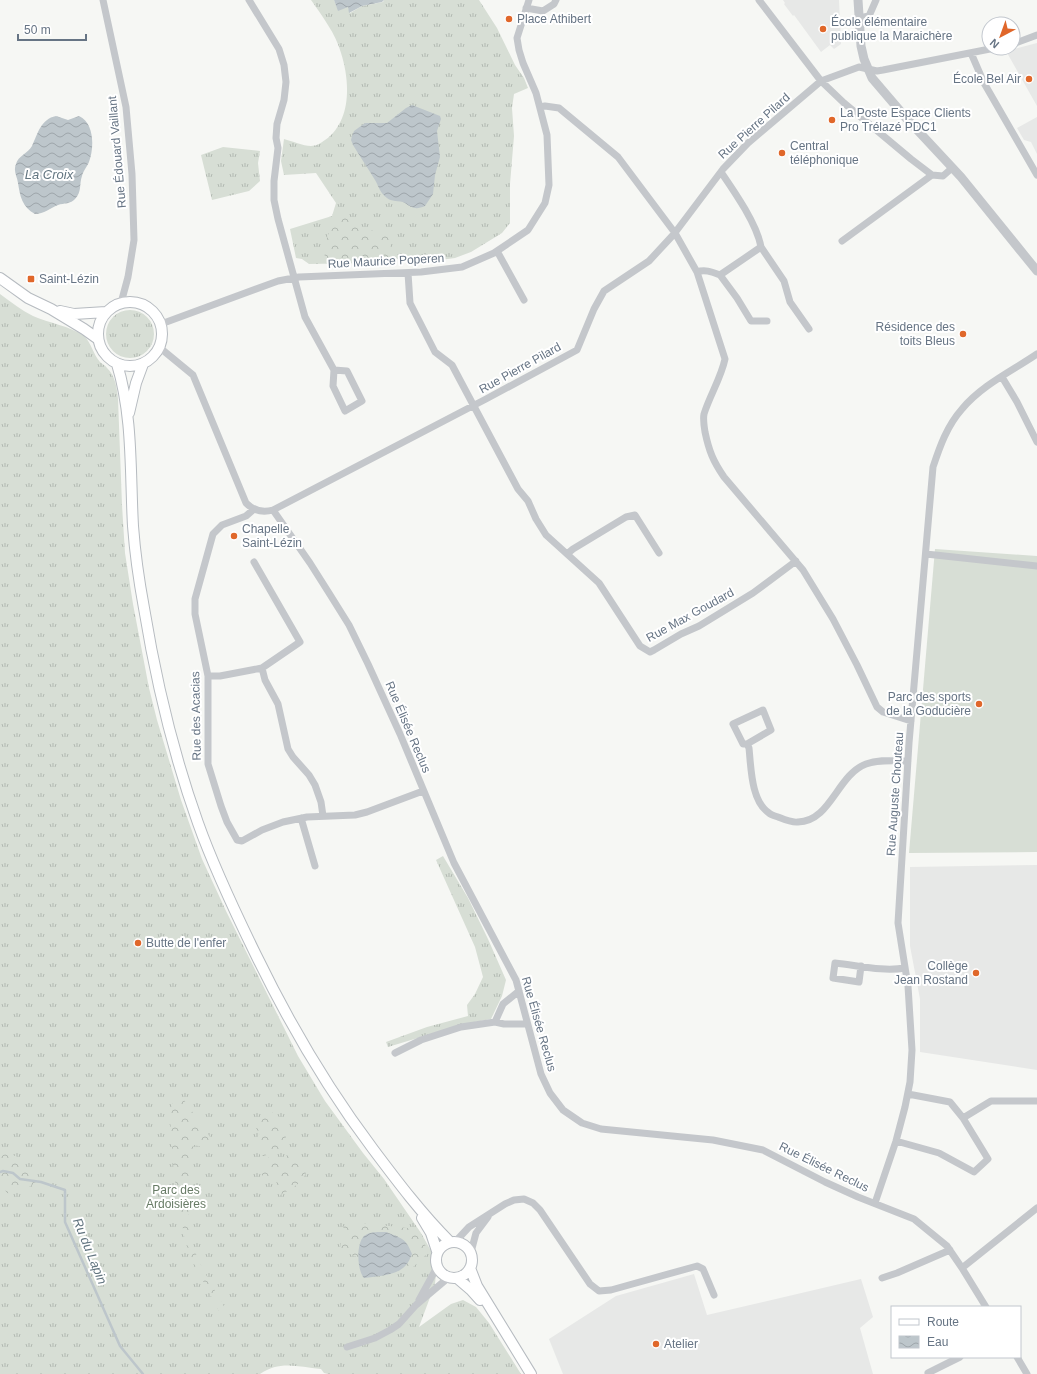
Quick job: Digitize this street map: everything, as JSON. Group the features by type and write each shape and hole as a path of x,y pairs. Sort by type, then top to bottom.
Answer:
{"main road":[{"path":"0,278 28,298 51,309 98,339"},
{"path":"132,302 145,305 154,313 161,324 162,336 159,347 153,357 143,364 130,366 117,364 104,353 98,339 99,325 106,312 111,307 121,303 132,302"},
{"path":"51,309 74,314 106,312"},
{"path":"117,364 123,383 128,418 133,528 140,588 150,646 169,730 197,822 237,917 294,1030 319,1072 343,1108 409,1196 453,1242 467,1247 470,1252 472,1263 467,1273 453,1278"},
{"path":"128,418 136,383 143,364"},
{"path":"409,1196 430,1233 437,1251"},
{"path":"453,1242 440,1247 437,1251 435,1256 436,1267 439,1272 453,1278 471,1290 494,1315"},
{"path":"470,1268 477,1286 531,1374"}],"street":[{"name":"Rue Édouard Vaillant","path":"103,0 126,107 132,174 134,240 128,277 121,303"},
{"path":"250,0 279,49 284,65 286,82 284,100 277,124 276,138 278,148 274,182 274,200 278,219 305,317 334,370 333,386 345,411 362,401 347,371 334,370"},
{"name":"Rue Maurice Poperen","path":"161,324 278,281 317,276 424,272 462,267 497,251 528,230 545,203 549,185 547,135 536,93 518,50 517,38 529,0"},
{"path":"526,8 543,11 554,4 556,0"},
{"path":"759,0 821,81 883,136 932,175 943,176 952,168"},
{"path":"858,0 861,46 864,59 872,78 882,92 961,177 1037,271"},
{"path":"859,18 869,16 876,0"},
{"path":"1021,41 1037,35"},
{"name":"Rue Pierre Pilard","path":"273,510 474,406 577,350 594,309 604,291 649,261 675,233 721,172 748,143 821,81 859,67 876,71 884,70 981,51"},
{"path":"971,53 984,83 1037,175"},
{"path":"540,107 545,106 559,108 618,157 675,233 697,272 725,359 723,368 704,414 704,426 709,452 724,477 796,561 833,619 877,707 883,712 911,721"},
{"path":"721,172 737,196 759,238 761,247 784,282 790,302 809,329"},
{"path":"842,241 932,175"},
{"path":"720,275 761,247"},
{"path":"497,251 524,300"},
{"path":"697,272 701,270 710,271 720,275 737,298 751,321 767,320"},
{"name":"Rue Max Goudard","path":"408,273 410,304 435,352 452,365 518,489 528,501 546,535 600,583 640,646 650,652 698,626 753,593 796,561"},
{"path":"159,347 193,375 244,499 250,507 254,509 264,512 273,510"},
{"name":"Rue Auguste Chouteau","path":"875,1204 906,1107 912,1050 908,986 898,923 911,721 933,467 940,445 962,409 979,393 1037,354"},
{"path":"1002,377 1017,402 1037,442"},
{"name":"Rue des Acacias","path":"254,509 246,516 222,525 216,530 212,537 197,590 195,614 208,676 209,770 227,822 237,840 244,840 262,830 283,822 301,818"},
{"name":"Rue Élisée Reclus","path":"273,510 310,563 349,625 368,664 400,734 454,863 516,980 541,1074 550,1093 563,1110 582,1123 602,1129 714,1140 764,1150 825,1182 914,1219 950,1250 985,1306"},
{"path":"567,554 626,517 635,515 659,553"},
{"path":"926,554 1037,566"},
{"path":"208,676 220,676 262,668 300,642 254,562"},
{"path":"262,668 265,680 278,704 288,749 309,775 315,785 321,802 323,816"},
{"path":"747,744 772,730 763,710 733,724 743,744 747,744 749,748 753,785 759,801 768,813 782,819 798,823 812,819 826,807 846,780 865,764 884,761 908,761"},
{"path":"315,866 301,818 355,815 367,812 423,790"},
{"path":"862,966 894,970 905,968"},
{"path":"495,1022 503,1004 519,991"},
{"path":"395,1053 421,1040 461,1027 495,1022 504,1024 528,1024"},
{"path":"896,1141 939,1153 974,1172 988,1159 963,1118 950,1102 908,1094"},
{"path":"963,1118 991,1101 1037,1101"},
{"path":"453,1242 469,1227 491,1214 504,1204 514,1200 524,1199 533,1203 540,1210 590,1284 599,1291 611,1290 697,1266 703,1269 714,1295"},
{"path":"962,1268 1037,1208"},
{"path":"470,1252 476,1232 491,1214"},
{"path":"882,1278 897,1274 950,1250"},
{"path":"347,1347 375,1338 390,1330 407,1316 429,1284 436,1267"},
{"path":"416,1305 453,1278"},
{"path":"928,1374 958,1358"},
{"path":"1018,1358 1027,1374"}],"shaded area":[{"name":"École élémentaire publique la Maraichère","path":"783,0 839,0 841,44 834,49 830,45 821,52 794,15 793,16 784,4 785,3"},
{"name":"École Bel Air","path":"1037,43 1037,106 1009,56 1021,56 1021,47"},
{"name":"École Bel Air","path":"1037,117 1037,154 1031,142 1024,140 1017,128"},
{"name":"Collège Jean Rostand","path":"1037,865 1037,1070 920,1052 920,999 910,946 910,867"},
{"path":"694,1274 707,1315 861,1279 873,1317 860,1328 873,1374 563,1374 549,1339 616,1296"}],"green space":[{"path":"311,0 334,0 337,7 348,7 350,13 362,6 383,2 384,0 479,0 497,28 528,88 514,94 512,108 514,136 510,184 510,223 502,233 471,252 455,258 425,262 389,258 366,263 309,264 302,259 296,258 290,229 332,216 336,203 316,173 284,175 281,161 284,139 308,146 315,145 325,140 334,132 340,122 344,112 347,88 344,64 339,46 328,25"},
{"path":"223,147 260,151 258,163 260,181 249,191 212,200 201,155"},
{"path":"344,216 367,229 392,234 389,258 366,263 326,264 324,249 327,237"},
{"name":"Parc des Ardoisières","path":"0,294 20,309 33,316 72,330 84,336 100,362 110,371 114,378 118,399 125,553 133,604 149,688 181,800 202,859 226,911 298,1056 325,1101 384,1179 421,1233 435,1258 435,1284 419,1327 451,1304 463,1300 476,1307 489,1323 521,1374 328,1374 324,1373 321,1369 282,1366 275,1367 260,1374 0,1374"},
{"path":"125,310 135,310 147,317 154,329 154,339 147,351 135,358 125,358 117,354 110,347 106,339 106,329 110,321 117,314"},
{"name":"Parc des sports de la Goducière","path":"935,549 1037,556 1037,852 909,853"},
{"path":"443,856 468,898 506,980 502,996 491,1019 464,1024 388,1047 386,1042 427,1027 468,1016 467,1005 475,994 483,977 475,947 436,860"},
{"path":"175,1098 184,1100 210,1137 209,1143 203,1147 194,1145 192,1150 190,1164 189,1225 193,1248 206,1275 226,1310 221,1315 192,1260 185,1241 174,1175 170,1117 172,1104"},
{"path":"275,1112 281,1120 280,1128 287,1134 284,1142 289,1146 287,1150 277,1151 274,1155 282,1159 290,1153 306,1173 298,1184 280,1195 275,1177 267,1180 262,1175 263,1163 268,1160 269,1154 260,1156 260,1149 264,1147 259,1144 257,1138 260,1133 255,1125 261,1118"},
{"path":"5,1154 16,1156 39,1180 20,1192 7,1193 3,1187 0,1187 0,1157"},
{"path":"362,1223 416,1229 429,1252 412,1268 410,1277 400,1270 406,1266 360,1243 359,1258 348,1253 339,1255 344,1225"}],"water":[{"path":"334,0 384,0 382,2 362,6 349,13 348,7 338,11"},
{"path":"412,105 440,116 441,119 437,131 440,157 435,175 433,194 425,206 417,208 403,202 391,200 381,192 351,140 354,131 365,123 387,123"},
{"name":"La Croix","path":"56,116 68,120 79,116 84,119 91,130 91,157 81,179 80,191 75,199 69,203 58,205 44,212 35,214 24,205 22,201 15,167 17,161 32,146 43,123"},
{"path":"386,1232 402,1239 408,1245 412,1254 402,1269 386,1275 364,1278 360,1269 358,1257 361,1240 369,1233"}],"waterway":[{"name":"Ru du Lapin","path":"0,1172 3,1171 13,1173 20,1179 41,1182 65,1190 65,1222 120,1346 143,1374"}],"place":[{"name":"Place Athibert","path":"509,19"},
{"name":"École élémentaire publique la Maraichère","path":"823,29"},
{"name":"École Bel Air","path":"1029,79"},
{"name":"La Poste Espace Clients Pro Trélazé PDC1","path":"832,120"},
{"name":"Central téléphonique","path":"782,153"},
{"name":"Saint-Lézin","path":"31,279"},
{"name":"Résidence des toits Bleus","path":"963,334"},
{"name":"Chapelle Saint-Lézin","path":"234,536"},
{"name":"Parc des sports de la Goducière","path":"979,704"},
{"name":"Butte de l'enfer","path":"138,943"},
{"name":"Collège Jean Rostand","path":"976,973"},
{"name":"Atelier","path":"656,1344"}]}
